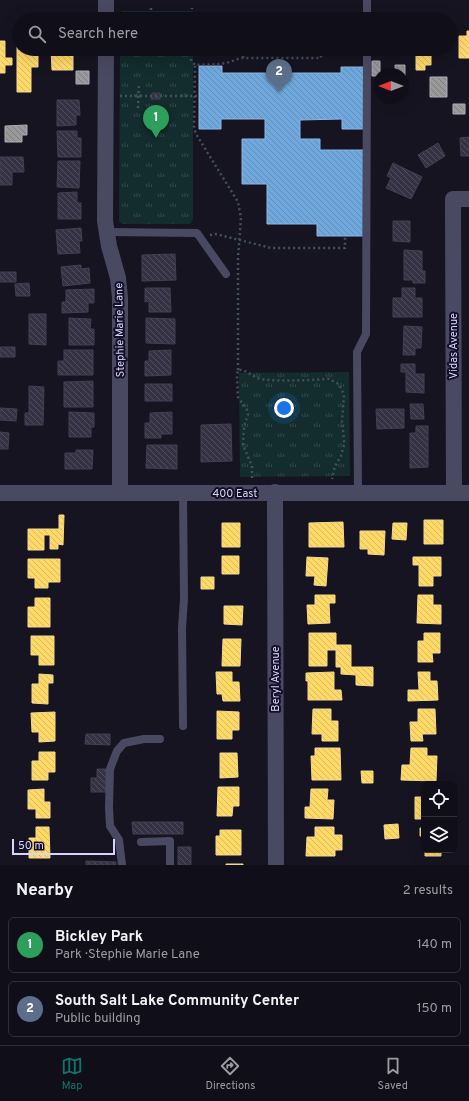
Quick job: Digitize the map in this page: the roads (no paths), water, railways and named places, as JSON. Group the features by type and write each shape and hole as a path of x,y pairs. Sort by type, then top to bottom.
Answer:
{"street":[{"path":"106,0 106,12"},
{"name":"Stephie Marie Lane","path":"106,56 105,221 106,232 118,278 120,298 120,493"},
{"name":"Vidas Avenue","path":"461,493 453,199 469,199"},
{"name":"Beryl Avenue","path":"275,492 276,865"},
{"name":"400 East","path":"0,493 461,493"}],"lane":[{"path":"367,0 367,12"},
{"path":"358,492 357,352 366,334 367,56"},
{"path":"106,232 197,233 226,274"},
{"path":"183,493 183,726"},
{"path":"122,865 119,840 110,826 110,769 116,751 124,743 144,739 160,739"},
{"path":"141,842 170,841 170,865"}],"place":[{"name":"South Salt Lake Community Center","path":"279,92"},
{"name":"Bickley Park","path":"156,138"}]}
